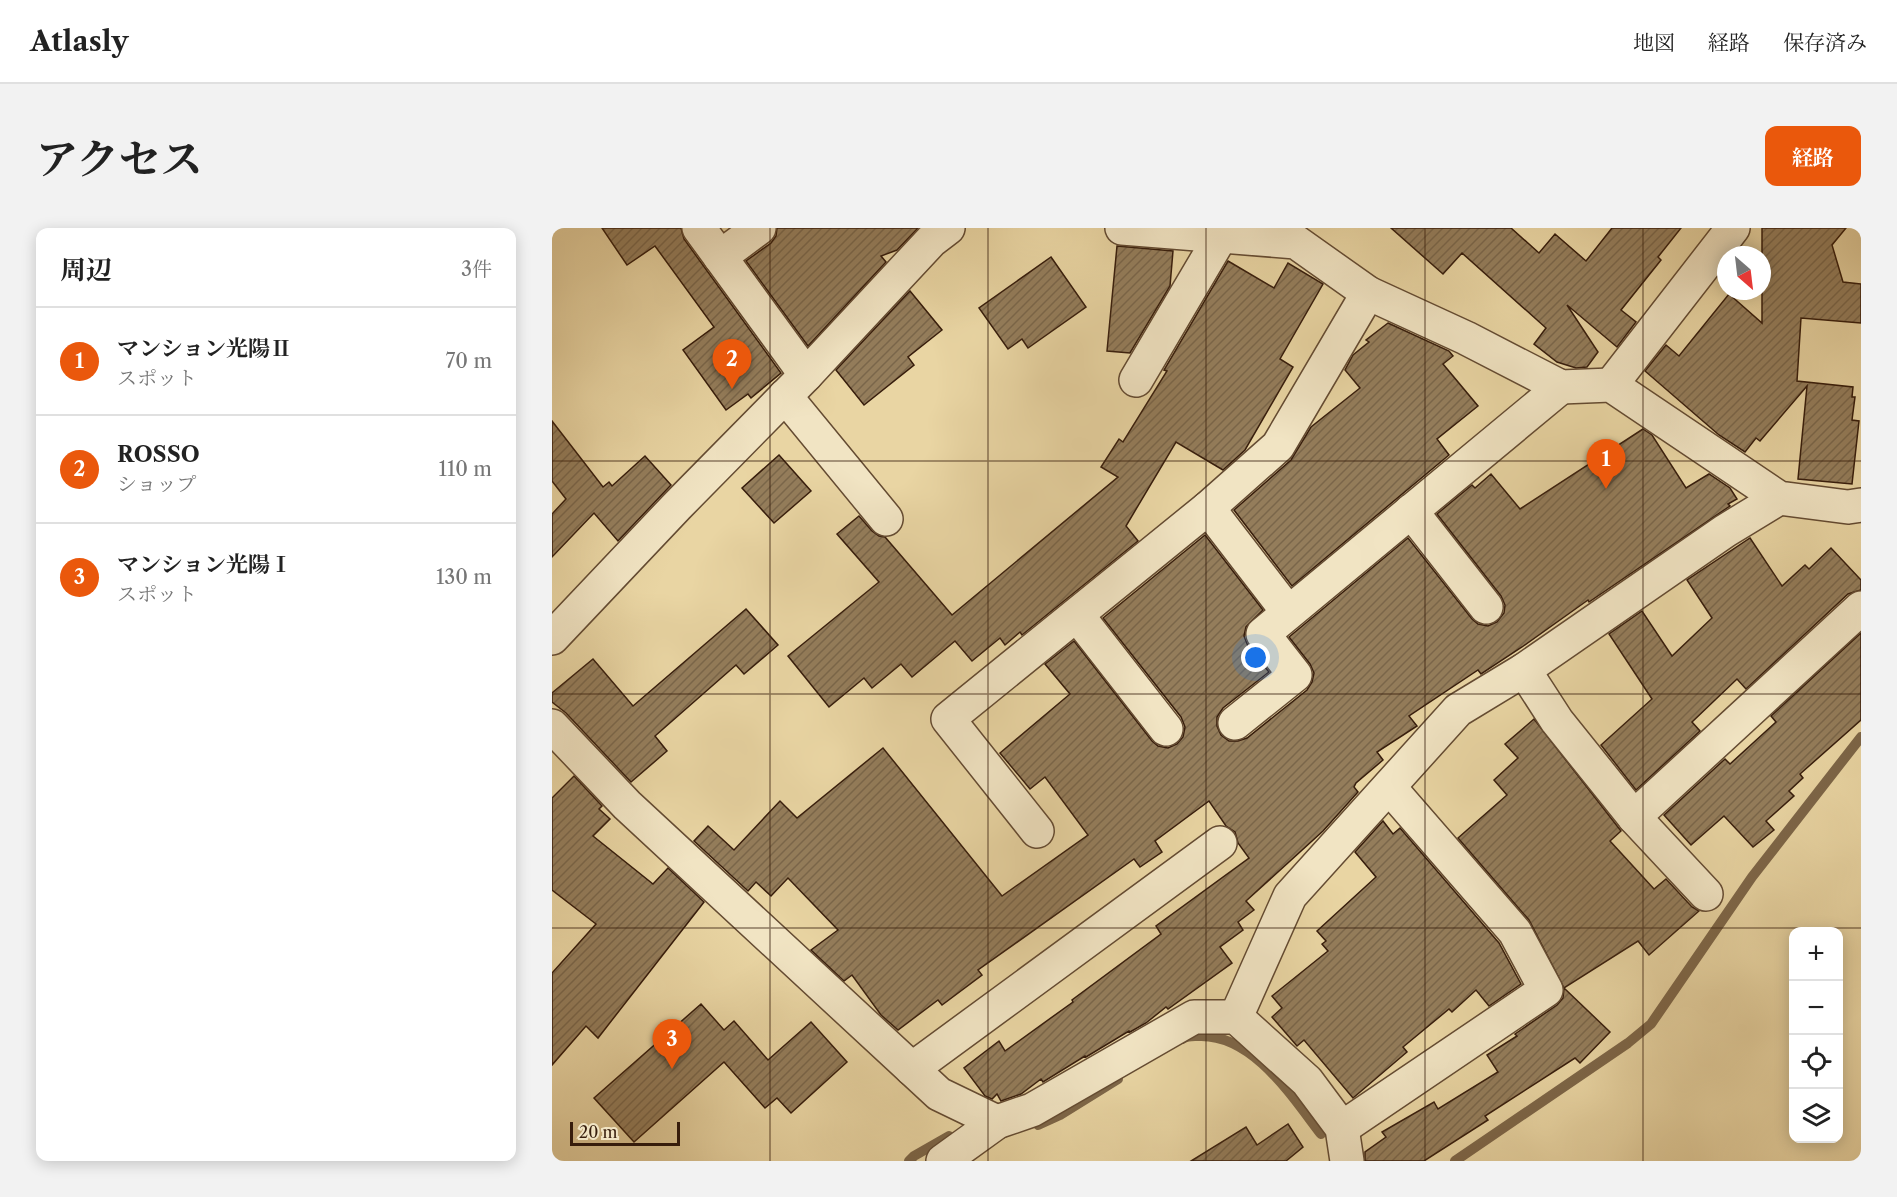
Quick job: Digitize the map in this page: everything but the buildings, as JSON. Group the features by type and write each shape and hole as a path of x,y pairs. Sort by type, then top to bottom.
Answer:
{"street":[{"path":"699,228 720,257 796,385 886,519"},
{"path":"720,257 759,228"},
{"path":"1122,228 1221,236 1298,235 1368,293 1466,338 1561,387 1611,385 1779,498 1848,507 1861,505"},
{"path":"1611,385 1733,228"},
{"path":"552,638 796,385 935,232"},
{"path":"1136,380 1221,236"},
{"path":"1037,831 948,719 1208,508 1278,446 1368,293"},
{"path":"1235,723 1295,675 1263,634 1561,387"},
{"path":"1236,1017 1290,896 1458,710 1524,670 1725,531 1779,498"},
{"path":"1208,508 1288,612"},
{"path":"1411,511 1486,606"},
{"path":"1634,817 1861,608"},
{"path":"1077,615 1166,729"},
{"path":"1524,670 1557,722 1634,817 1706,894"},
{"path":"552,726 627,806 939,1094 997,1122"},
{"path":"1342,1128 1545,990 1515,932 1389,787"},
{"path":"912,1069 1220,843"},
{"path":"943,1161 997,1122 1032,1110 1194,1017 1236,1017 1307,1081 1342,1128 1347,1161"}],"waterway":[{"path":"1455,1161 1628,1043 1651,1024 1752,877 1861,737"},
{"path":"1182,1039 1193,1036 1219,1038 1237,1045 1254,1056 1284,1086 1321,1134"},
{"path":"1038,1125 1060,1115 1118,1079"},
{"path":"909,1161 949,1136"}],"place":[{"name":"ROSSO","path":"732,389"},
{"name":"マンション光陽Ⅱ","path":"1606,489"},
{"name":"マンション光陽Ⅰ","path":"672,1069"}]}
